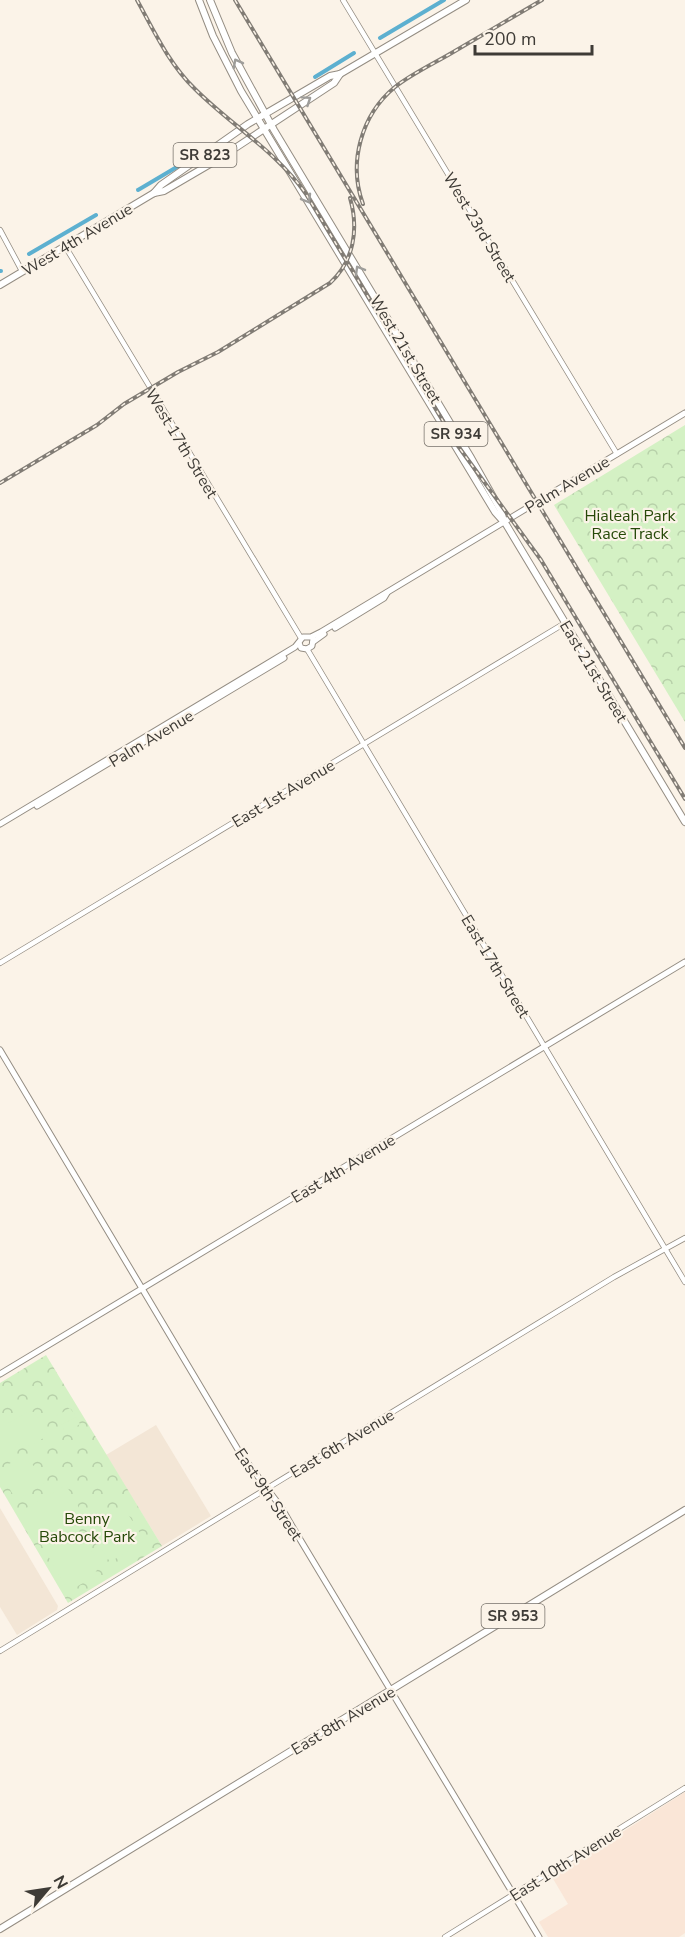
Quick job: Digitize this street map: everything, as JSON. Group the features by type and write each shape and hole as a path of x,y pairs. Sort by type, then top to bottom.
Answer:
{"main road":[{"name":"SR 934","path":"199,0 223,57 258,118"},
{"name":"SR 934","path":"210,0 232,53 266,114"},
{"name":"West 4th Avenue","path":"0,285 154,193 161,185 258,118 330,76 340,74 466,0"},
{"name":"West 4th Avenue","path":"154,193 164,192 272,125 334,82 340,74"},
{"name":"West 21st Street","path":"266,114 470,456 501,511 504,521"},
{"name":"West 21st Street","path":"258,118 498,517 504,521"},
{"name":"Palm Avenue","path":"312,639 384,598 387,592 454,554 504,521 685,413"},
{"name":"East 21st Street","path":"504,521 685,822"},
{"path":"306,636 312,639 311,647 302,645 306,636"},
{"name":"Palm Avenue","path":"0,826 302,645"},
{"name":"East 4th Avenue","path":"0,1374 685,962"},
{"name":"East 9th Street","path":"0,1050 240,1453 292,1526 538,1937"},
{"name":"East 8th Avenue","path":"0,1929 685,1510"}],"street":[{"name":"West 23rd Street","path":"343,0 618,454"},
{"path":"0,231 22,271"},
{"name":"West 17th Street","path":"65,246 302,645"},
{"name":"East 1st Avenue","path":"0,963 565,623"},
{"name":"East 17th Street","path":"302,645 685,1282"},
{"name":"East 6th Avenue","path":"0,1651 632,1267 685,1239"},
{"name":"East 10th Avenue","path":"445,1937 685,1788"}],"shaded area":[{"path":"156,1425 211,1516 162,1546 106,1455"},
{"path":"0,1508 58,1606 57,1610 17,1635 0,1607"},
{"path":"685,1792 685,1933 679,1937 548,1937 539,1922 568,1904 552,1877"}],"green space":[{"name":"Hialeah Park Race Track","path":"685,425 685,722 554,505"},
{"name":"Benny Babcock Park","path":"46,1355 162,1546 68,1603 0,1487 0,1383"},
{"path":"70,1408 75,1415 60,1424 56,1416"},
{"path":"29,1411 34,1412 48,1435 25,1446 16,1443 14,1453 0,1465 0,1422 7,1424"},
{"path":"76,1417 80,1424 66,1433 61,1425"},
{"path":"24,1459 34,1466 46,1482 19,1499 15,1498 0,1470 15,1460"},
{"path":"66,1485 79,1508 82,1521 76,1535 69,1543 81,1543 89,1548 101,1567 96,1571 95,1576 71,1590 67,1589 24,1514 25,1509"},
{"path":"123,1506 143,1538 142,1543 110,1562 96,1541 95,1530 102,1520"}],"waterway":[{"path":"380,38 444,0"},
{"path":"315,77 354,53"},
{"path":"138,190 187,161"},
{"path":"29,254 96,215"}],"railway":[{"path":"137,0 177,69 209,102 281,164 306,194 458,446 541,560 685,799"},
{"path":"235,0 685,748"},
{"path":"363,204 357,172 358,156 366,126 383,98 409,77 542,0"},
{"path":"0,483 97,425 124,404 178,372 218,352 330,283 345,265 352,244 354,221 350,198"}]}
